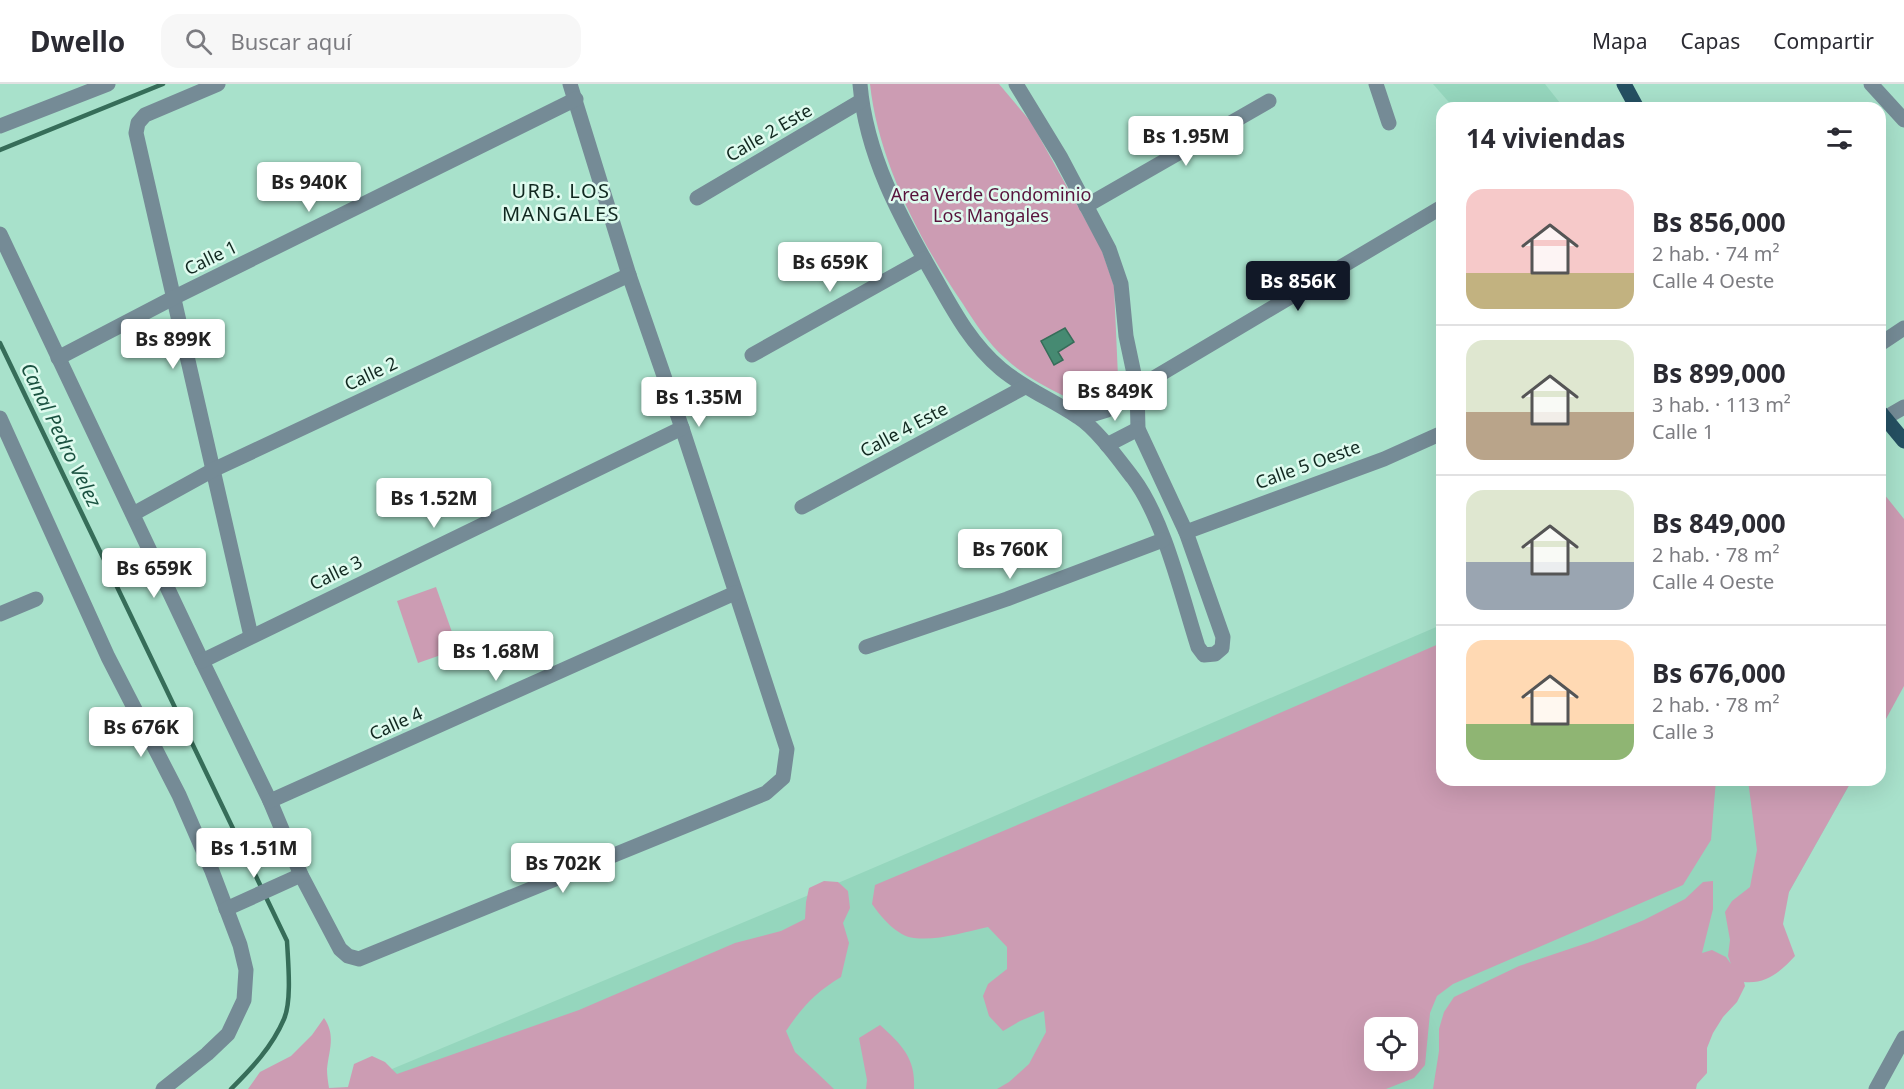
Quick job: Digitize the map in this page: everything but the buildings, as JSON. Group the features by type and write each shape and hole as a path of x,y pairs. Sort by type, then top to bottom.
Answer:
{"main road":[{"path":"1624,84 1634,102"},
{"path":"1886,420 1904,441"}],"street":[{"path":"0,126 108,84"},
{"path":"218,84 145,115 138,123 136,133 251,636"},
{"path":"0,234 201,661 270,801 301,875 340,949 348,956 359,959 766,793 783,778 787,749 682,428 629,275 570,84"},
{"path":"860,84 861,101 888,190 962,325 978,346 1000,368 1025,387 1081,418 1107,445 1135,480 1149,505 1163,540 1198,647 1204,654 1215,654 1222,648 1223,637 1186,532 1138,429 1137,388 1126,336 1121,284 1109,249 1061,158 1016,84"},
{"path":"1376,84 1389,123"},
{"path":"1871,84 1904,120"},
{"name":"Calle 1","path":"58,358 173,298 576,99"},
{"name":"Calle 2 Este","path":"698,198 861,101"},
{"path":"1086,206 1269,101"},
{"path":"1081,418 1107,410 1137,388 1436,211"},
{"path":"752,355 924,259"},
{"name":"Calle 2","path":"133,514 213,470 629,275"},
{"path":"1886,340 1904,328"},
{"name":"Calle 4 Este","path":"802,507 1025,387"},
{"path":"1886,414 1904,408"},
{"path":"0,418 108,657 179,795 212,871 240,945 246,970 244,1000 228,1034 163,1089"},
{"name":"Calle 3","path":"201,661 682,428"},
{"path":"1107,445 1138,429"},
{"name":"Calle 5 Oeste","path":"1186,532 1384,459 1436,436"},
{"path":"866,647 987,606 1163,540"},
{"name":"Calle 4","path":"270,801 735,593"},
{"path":"0,614 36,599"},
{"path":"226,909 301,875"},
{"path":"1876,1089 1904,1038"}],"shaded area":[{"path":"1433,84 1545,84 1559,102 1449,102"},
{"path":"1065,328 1074,342 1058,352 1063,360 1054,365 1041,341"},
{"path":"1436,627 1436,786 1849,786 1789,892 1645,1089 344,1089 845,880"}],"green space":[{"name":"Area Verde Condominio Los Mangales","path":"870,84 999,84 1031,122 1101,248 1114,286 1118,377 1108,392 1095,400 1088,401 1071,399 1062,395 1012,364 982,332 931,254 903,199 882,142"},
{"path":"1886,496 1904,519 1904,686 1886,719"},
{"path":"436,587 458,649 418,663 397,601"},
{"path":"1436,645 1436,786 1716,786 1711,840 1683,885 1453,984 1437,996 1430,1013 1425,1065 1414,1078 1386,1089 997,1089 1009,1082 1029,1064 1046,1032 1044,1011 1003,1031 989,1016 983,996 988,984 1007,969 1007,947 988,927 951,936 923,939 908,937 885,920 872,904 875,885"},
{"path":"1749,786 1849,786 1789,892 1783,924 1795,956 1772,976 1760,981 1744,982 1745,986 1737,1002 1723,1017 1713,1033 1707,1048 1707,1073 1697,1084 1696,1089 1433,1089 1439,1051 1439,1029 1444,1012 1454,997 1519,966 1593,941 1644,920 1685,899 1703,882 1713,881 1713,909 1702,953 1712,950 1726,957 1731,964 1728,956 1730,940 1725,912 1732,901 1750,887 1757,850"},
{"path":"824,881 838,882 848,891 850,908 843,923 849,943 841,977 810,1001 786,1031 795,1052 834,1089 248,1089 260,1072 291,1056 312,1035 324,1018 331,1037 327,1069 329,1088 348,1087 354,1064 372,1056 385,1062 397,1074 579,1010 735,943 781,931 805,919 809,888"},
{"path":"880,1025 901,1045 910,1060 914,1089 866,1089 867,1080 859,1038"}],"waterway":[{"path":"0,150 163,84"},
{"name":"Canal Pedro Velez","path":"0,343 287,941 289,992 284,1019 267,1048 231,1089"}],"district":[{"name":"URB. LOS MANGALES","path":"561,202"}]}
